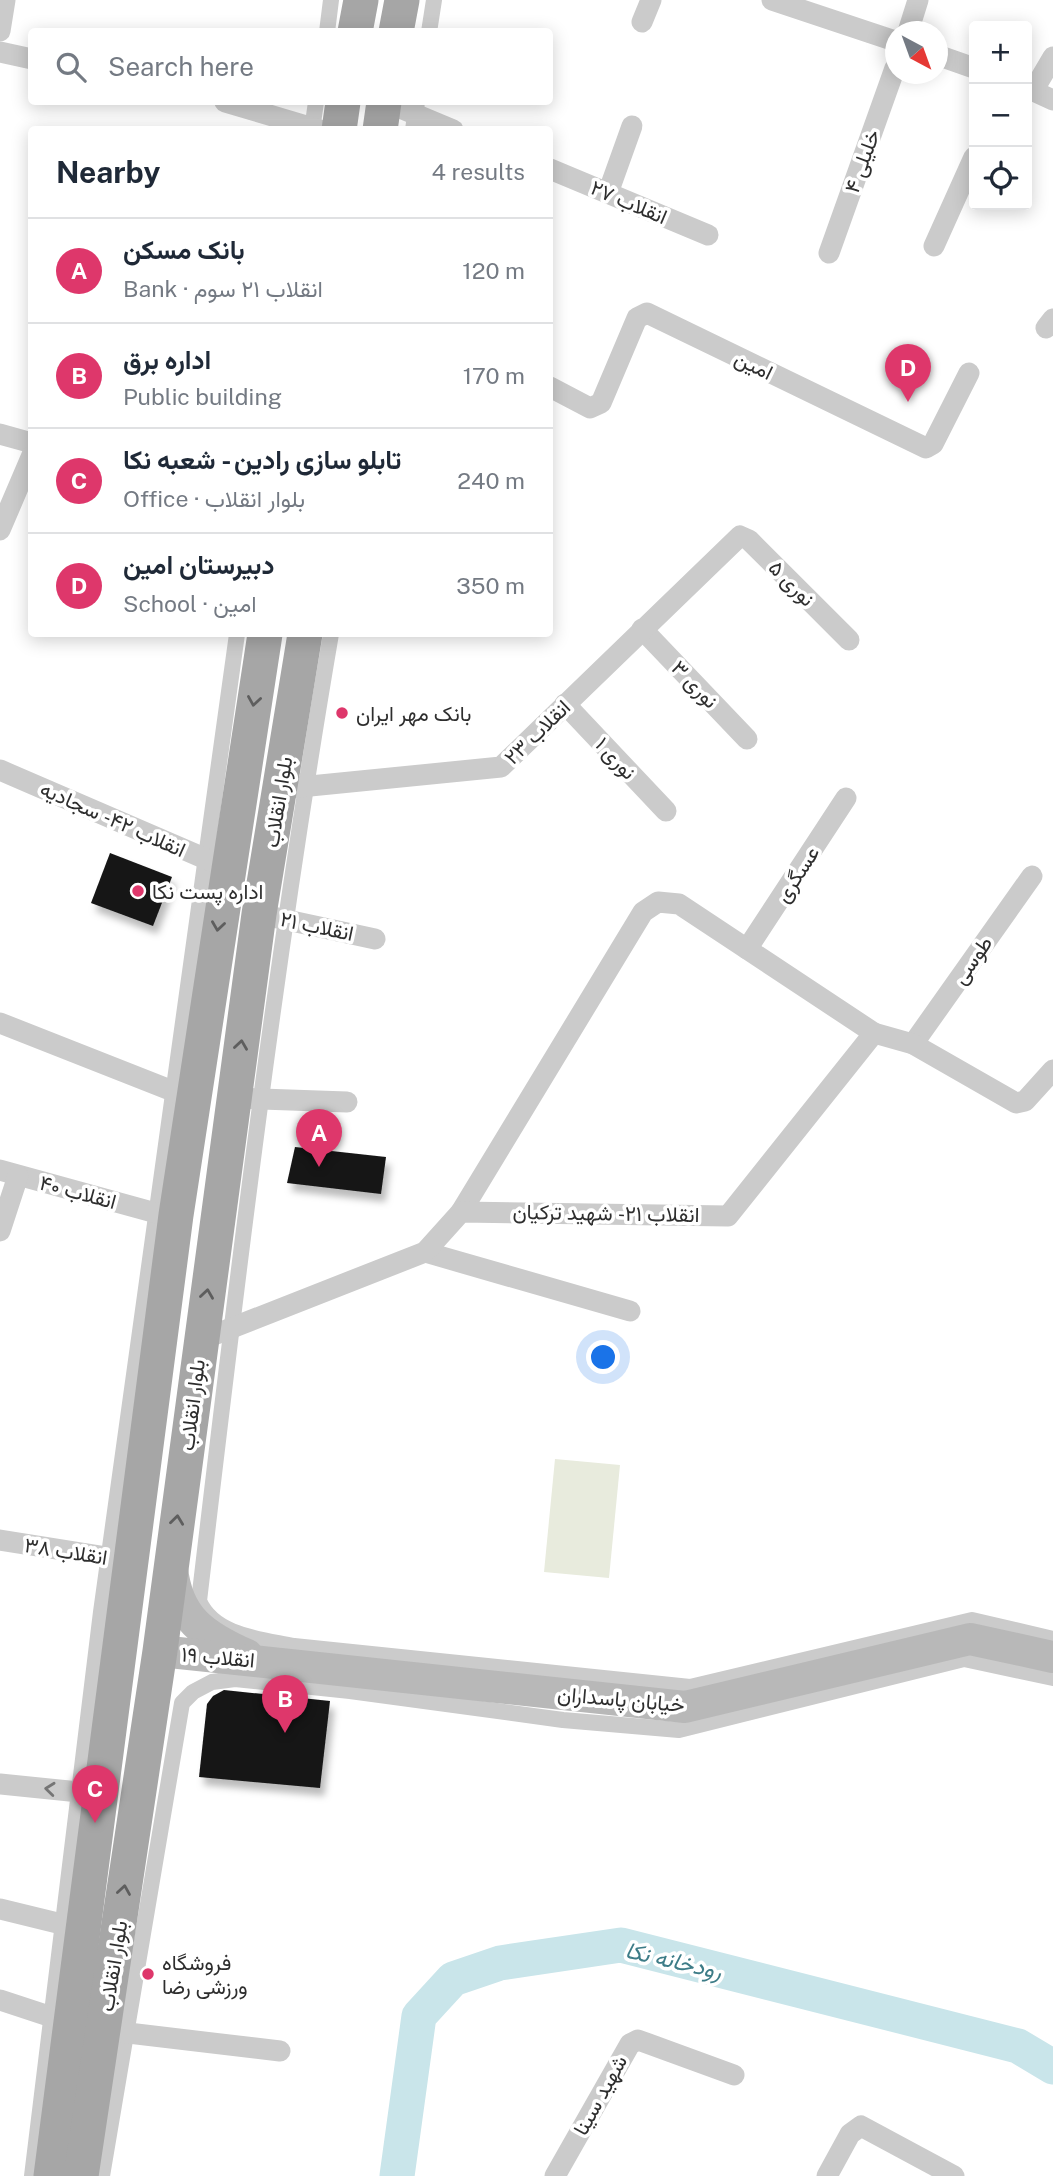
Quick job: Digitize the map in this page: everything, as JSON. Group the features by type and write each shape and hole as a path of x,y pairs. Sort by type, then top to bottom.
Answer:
{"main road":[{"path":"356,28 360,0"},
{"path":"397,28 401,0"},
{"path":"324,126 341,105"},
{"path":"385,126 403,110"},
{"name":"بلوار انقلاب","path":"81,2176 87,2025 72,1927 89,1793 119,1647 121,1559 215,864 264,637"},
{"name":"بلوار انقلاب","path":"51,2176 87,2025 160,1651 171,1565 216,1335 292,787 305,637"},
{"name":"انقلاب ۱۹","path":"171,1565 178,1601 201,1630 264,1663"},
{"name":"خیابان پاسداران","path":"264,1663 685,1707 970,1639 1053,1657"},
{"path":"119,1647 160,1651"},
{"name":"انقلاب ۱۹","path":"160,1651 264,1663"}],"street":[{"path":"0,32 5,0"},
{"path":"328,28 331,0"},
{"path":"430,28 434,0"},
{"path":"642,22 651,0"},
{"path":"772,0 885,38"},
{"path":"911,21 918,0"},
{"path":"0,52 28,58"},
{"path":"1032,86 1053,57"},
{"path":"948,59 969,66"},
{"name":"خلیلی ۴","path":"830,253 889,84"},
{"path":"1032,90 1053,100"},
{"path":"236,105 310,126"},
{"path":"317,105 320,126"},
{"path":"403,110 443,126"},
{"path":"608,193 632,126"},
{"path":"934,246 969,168"},
{"name":"انقلاب ۲۷","path":"553,170 708,235"},
{"name":"امین","path":"553,389 590,408 597,406 637,318 647,313 926,448 933,444 969,373"},
{"path":"0,434 28,453"},
{"path":"0,530 28,462"},
{"name":"نوری ۵","path":"733,543 740,536 749,540 849,640"},
{"name":"انقلاب ۲۳","path":"292,787 501,767 733,543"},
{"name":"نوری ۳","path":"642,629 747,739"},
{"path":"215,864 237,637"},
{"path":"292,787 330,637"},
{"name":"نوری ۱","path":"565,704 666,811"},
{"name":"انقلاب ۴۲ - سجادیه","path":"0,770 215,864"},
{"name":"عسگری","path":"747,949 846,798"},
{"name":"طوسی","path":"912,1044 1032,876"},
{"path":"1053,1070 1025,1101 1016,1103 912,1044 874,1033 678,904 659,902 643,912 461,1212 425,1252 216,1335 199,1601 208,1616 217,1624 246,1636 308,1647 690,1687 972,1620 1053,1639"},
{"name":"انقلاب ۲۱","path":"272,917 375,939"},
{"path":"0,1023 183,1095 156,1213 121,1559 89,1793 0,1784"},
{"name":"انقلاب ۲۱ - شهید ترکیان","path":"461,1212 728,1216 874,1033"},
{"path":"247,1098 347,1102"},
{"path":"0,1231 9,1173"},
{"name":"انقلاب ۴۰","path":"9,1173 156,1213"},
{"path":"425,1252 630,1311"},
{"name":"انقلاب ۳۸","path":"0,1540 121,1559"},
{"path":"32,2176 87,2025 182,1703 193,1692 212,1682 235,1679 337,1689 563,1720 680,1730 964,1659 1053,1678"},
{"path":"0,1909 72,1927"},
{"path":"0,2000 87,2025 280,2051"},
{"path":"87,2025 102,2176"},
{"name":"شهید سینا","path":"561,2174 630,2044 638,2040 734,2075"},
{"path":"827,2176 850,2133 861,2126 954,2176"}],"shaded area":[{"path":"555,1459 620,1465 609,1578 544,1572"}],"building":[{"path":"110,853 172,877 153,926 91,903"},
{"path":"295,1147 386,1157 381,1194 287,1183"},
{"path":"224,1690 330,1701 320,1788 199,1777 207,1704 213,1696"}],"waterway":[{"name":"رودخانه نکا","path":"397,2176 419,2016 453,1979 500,1963 621,1945 1018,2046 1053,2067"}],"place":[{"name":"دبیرستان امین","path":"908,402"},
{"name":"بانک مهر ایران","path":"342,713"},
{"name":"اداره پست نکا","path":"138,891"},
{"name":"بانک مسکن","path":"319,1167"},
{"name":"اداره برق","path":"285,1733"},
{"name":"تابلو سازی رادین - شعبه نکا","path":"95,1823"},
{"name":"فروشگاه ورزشی رضا","path":"148,1974"}]}
